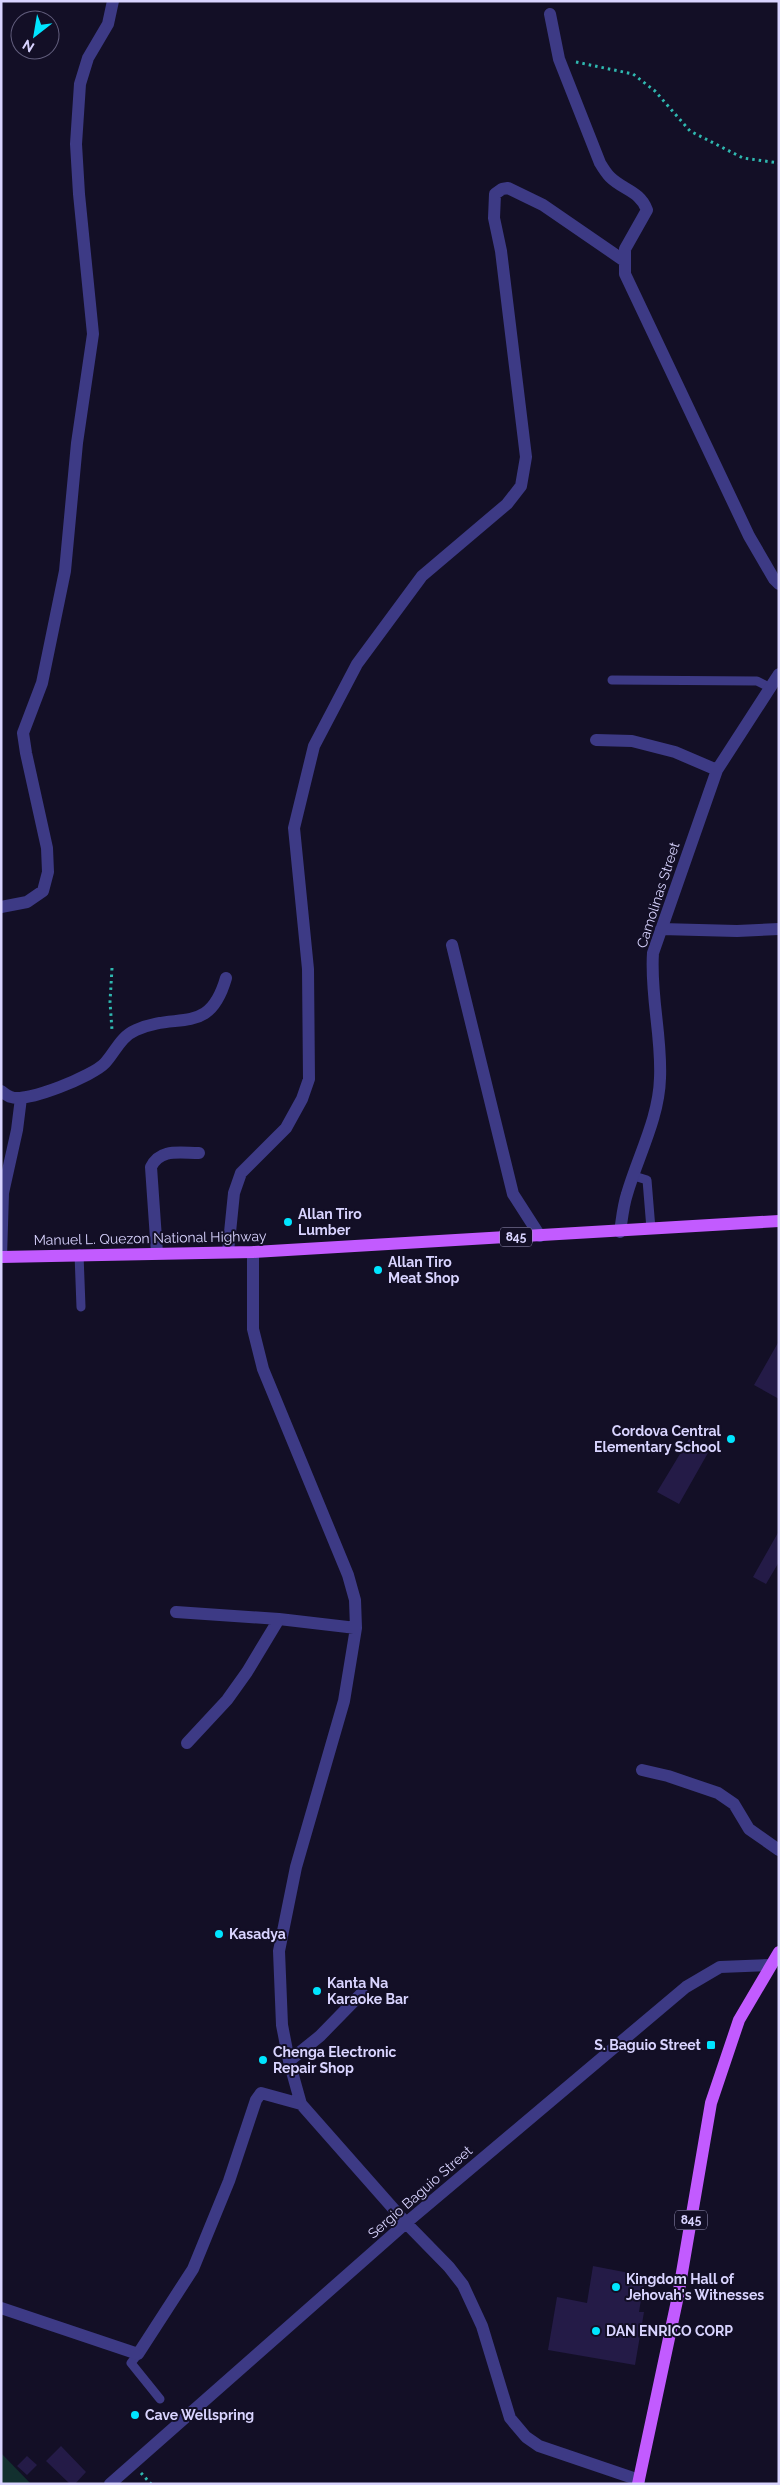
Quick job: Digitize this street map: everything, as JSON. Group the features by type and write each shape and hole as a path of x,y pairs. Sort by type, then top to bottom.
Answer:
{"main road":[{"name":"Manuel L. Quezon National Highway","path":"1,1257 253,1252 620,1232 779,1221"},
{"name":"845","path":"638,2482 678,2296 711,2103 739,2020 779,1952"}],"street":[{"path":"1,907 26,902 43,891 48,872 47,848 23,733 42,683 65,571 77,443 93,334 76,144 80,84 88,58 108,24 113,1"},
{"path":"550,14 559,59 600,164 610,177 635,193 644,202 647,210 625,249 623,260 625,274 749,536 774,579 779,584"},
{"path":"228,1252 234,1194 242,1173 286,1128 302,1098 309,1079 308,969 294,828 314,746 357,664 422,576 507,504 522,486 526,457 501,251 494,218 495,194 497,191 508,188 543,205 623,260"},
{"name":"Camolinas Street","path":"620,1232 627,1195 656,1108 660,1078 658,1024 651,977 653,953 717,770 779,674"},
{"path":"596,740 632,741 675,752 717,770"},
{"path":"661,929 737,931 779,929"},
{"path":"452,945 513,1194 540,1236"},
{"path":"1,1091 11,1098 21,1098 76,1082 105,1064 123,1038 137,1029 197,1017 210,1011 217,1001 226,978"},
{"path":"1,1257 3,1193 17,1130 21,1098"},
{"path":"157,1253 151,1167 155,1158 163,1153 199,1152"},
{"path":"253,1252 253,1329 262,1369 348,1575 355,1600 356,1628 344,1701 296,1867 279,1951 282,2025 289,2061 301,2104 406,2223 464,2285 482,2326 502,2398 517,2428 526,2438 539,2446 638,2482"},
{"path":"176,1612 278,1619 356,1628"},
{"path":"187,1743 227,1700 247,1672 278,1619"},
{"path":"642,1770 668,1776 718,1793 734,1804 749,1829 779,1850"},
{"name":"Sergio Baguio Street","path":"110,2484 406,2223 686,1987 720,1967 771,1965"},
{"path":"289,2061 320,2036 362,1993"},
{"path":"1,2308 138,2354 193,2269 229,2181 256,2100 261,2093 301,2104"}],"lane":[{"path":"612,680 757,681 771,688"},
{"path":"634,1176 647,1180 651,1229"},
{"path":"79,1254 82,1307"},
{"path":"138,2354 131,2363 160,2399"}],"path":[{"path":"559,59 633,74 655,91 690,131 743,158 779,163"},
{"path":"112,968 110,1002 114,1050"}],"green space":[{"path":"1,2453 31,2484 1,2484"}],"building":[{"path":"779,1341 779,1399 754,1385"},
{"path":"689,1439 709,1451 679,1504 657,1492"},
{"path":"779,1531 779,1562 766,1584 753,1577"},
{"name":"DAN ENRICO CORP","path":"593,2266 645,2276 639,2312 644,2312 635,2365 548,2350 557,2297 587,2303"},
{"path":"61,2446 86,2472 75,2484 70,2484 46,2461"},
{"path":"27,2456 37,2465 27,2475 17,2466"}],"place":[{"name":"Allan Tiro Lumber","path":"288,1222"},
{"name":"Allan Tiro Meat Shop","path":"378,1270"},
{"name":"Cordova Central Elementary School","path":"731,1439"},
{"name":"Kasadya","path":"219,1934"},
{"name":"Kanta Na Karaoke Bar","path":"317,1991"},
{"name":"S. Baguio Street","path":"711,2045"},
{"name":"Chenga Electronic Repair Shop","path":"263,2060"},
{"name":"Kingdom Hall of Jehovah's Witnesses","path":"616,2287"},
{"name":"DAN ENRICO CORP","path":"596,2331"},
{"name":"Cave Wellspring","path":"135,2415"}]}
